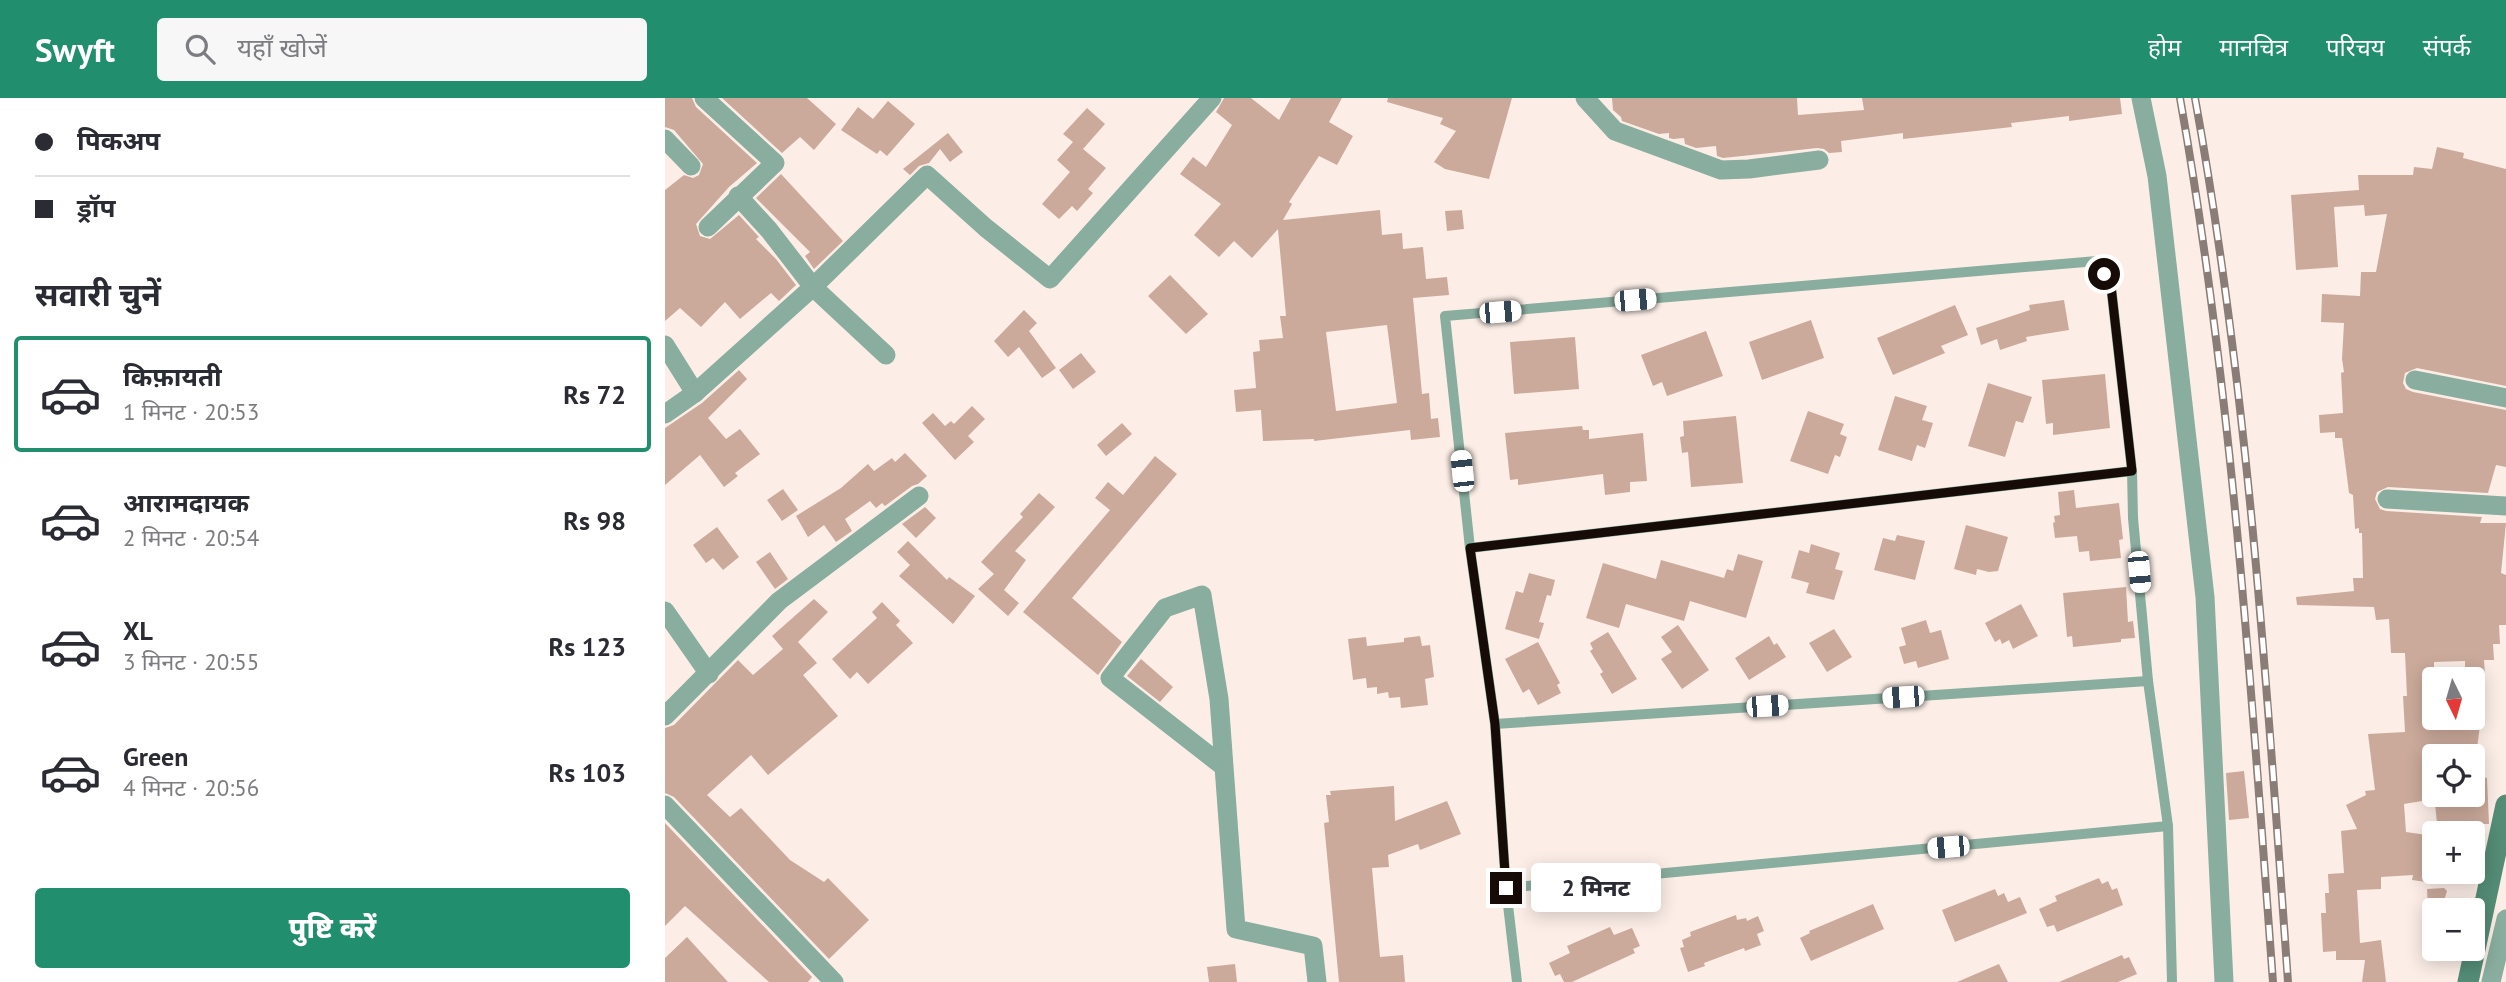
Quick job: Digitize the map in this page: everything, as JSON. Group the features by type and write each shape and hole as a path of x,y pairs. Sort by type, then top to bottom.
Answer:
{"street":[{"path":"704,98 775,163 708,227"},
{"path":"665,414 695,393 813,287 927,175 986,228 1050,279 1212,98"},
{"path":"1585,98 1615,131 1721,170 1819,160"},
{"path":"2141,98 2157,176 2205,597 2224,982"},
{"path":"665,139 691,166"},
{"path":"738,196 769,230 813,287 886,355"},
{"path":"665,345 695,393"},
{"path":"2415,380 2506,398"},
{"path":"665,716 779,601 919,496"},
{"path":"2387,499 2506,506"},
{"path":"1224,767 1110,678 1165,608 1202,595 1219,699 1236,929 1313,946 1317,982"},
{"path":"665,611 709,674"},
{"path":"2468,982 2506,804"},
{"path":"665,805 834,982"},
{"path":"2491,982 2506,919"}],"lane":[{"path":"1517,982 1506,888 1495,724 1470,548 1445,316 2097,261 2111,286 2132,471 2133,517 2148,681 2168,826 2172,982"},
{"path":"1470,548 2132,471"},
{"path":"1495,724 2148,681"},
{"path":"1506,888 2168,826"}],"building":[{"path":"665,98 692,98 696,107 757,163 729,187 696,224 700,236 710,239 739,215 796,285 779,301 771,293 740,319 725,302 701,327 680,308 665,321 665,190 684,175 693,178 699,175 703,164 674,130 665,127"},
{"path":"722,98 807,98 836,124 814,150 800,137 782,153"},
{"path":"1224,98 1251,98 1279,120 1291,98 1342,98 1329,122 1353,136 1337,165 1319,156 1289,202 1292,204 1283,220 1380,210 1382,235 1402,233 1403,249 1423,247 1426,279 1447,277 1449,295 1413,298 1422,394 1429,393 1431,419 1438,418 1440,437 1411,440 1410,430 1314,441 1263,441 1261,410 1236,412 1234,390 1256,388 1253,352 1260,351 1259,340 1283,338 1280,316 1286,316 1278,229 1252,258 1234,241 1219,257 1194,235 1221,204 1180,174 1193,157 1206,167 1232,125 1216,112","holes":["1387,325 1397,403 1336,411 1326,332"]},
{"path":"1388,98 1512,98 1489,179 1445,169 1434,162 1456,131 1440,124 1443,118 1387,102"},
{"path":"1612,98 1797,98 1798,115 1864,110 1862,98 2120,98 2122,114 2069,121 2069,116 2011,123 2012,127 1903,139 1903,133 1841,141 1842,152 1829,153 1817,148 1723,158 1717,156 1716,146 1696,148 1685,144 1684,138 1669,138 1669,133 1659,134 1622,121 1613,110"},
{"path":"888,101 915,124 887,156 880,150 877,154 841,130 858,107 873,119"},
{"path":"1087,108 1105,124 1083,149 1106,168 1088,189 1093,193 1077,211 1072,206 1059,219 1042,204 1070,172 1057,160 1073,142 1063,134"},
{"path":"948,133 963,152 950,162 940,149 929,163 919,166 910,175 903,169"},
{"path":"2437,147 2464,153 2463,158 2506,169 2506,386 2417,368 2405,373 2403,383 2406,389 2413,392 2506,410 2506,467 2496,465 2488,493 2388,487 2377,492 2375,499 2380,509 2386,511 2482,517 2480,523 2506,523 2501,573 2506,575 2506,625 2499,625 2500,644 2493,644 2494,660 2484,660 2484,667 2465,667 2465,661 2434,662 2434,667 2422,667 2422,730 2479,730 2478,744 2422,744 2422,801 2404,804 2406,832 2422,834 2422,881 2412,880 2413,875 2381,877 2381,889 2357,890 2360,943 2381,940 2386,982 2362,982 2365,960 2336,960 2336,951 2323,952 2321,913 2326,913 2328,874 2344,873 2341,831 2357,829 2346,805 2366,795 2365,791 2375,790 2368,734 2405,732 2405,653 2391,653 2389,619 2376,620 2374,607 2297,605 2296,597 2354,591 2353,578 2363,578 2362,533 2359,533 2359,528 2355,529 2353,495 2349,493 2342,438 2335,438 2335,432 2320,433 2319,415 2343,413 2341,373 2344,372 2344,323 2321,322 2322,294 2360,296 2361,272 2376,272 2387,214 2365,216 2364,205 2334,207 2338,267 2296,270 2291,195 2359,190 2358,175 2413,175 2414,167 2432,169"},
{"path":"781,174 843,241 814,269 805,256 810,252 756,198"},
{"path":"1462,210 1464,229 1447,231 1445,211"},
{"path":"1170,275 1208,314 1186,334 1148,296"},
{"path":"2064,300 2069,330 2026,337 2027,341 2000,350 1997,339 1981,345 1976,328 2030,310 2029,305"},
{"path":"1955,305 1968,335 1941,346 1945,353 1893,375 1877,338"},
{"path":"1024,310 1037,323 1029,331 1056,368 1042,378 1019,347 1008,357 994,341"},
{"path":"1811,320 1824,358 1762,380 1749,342"},
{"path":"1706,331 1723,376 1667,396 1662,382 1653,386 1641,355"},
{"path":"1575,337 1579,389 1514,394 1510,342"},
{"path":"1081,353 1096,372 1073,389 1059,370"},
{"path":"739,370 747,379 708,418 726,439 740,429 760,454 735,473 738,476 724,487 700,455 665,485 665,428 702,403"},
{"path":"2105,374 2110,428 2053,435 2053,423 2046,424 2042,380"},
{"path":"1988,383 2032,397 2023,423 2016,421 2005,457 1968,446"},
{"path":"1895,396 1927,406 1922,420 1933,423 1925,448 1917,445 1912,461 1878,450"},
{"path":"972,406 985,419 968,436 974,442 955,460 922,423 933,413 945,426 951,421 954,424"},
{"path":"1808,411 1844,424 1840,434 1847,437 1840,457 1835,455 1828,474 1790,461"},
{"path":"1736,416 1743,483 1691,487 1688,452 1682,453 1680,437 1684,436 1683,421"},
{"path":"1122,423 1132,434 1106,456 1097,445"},
{"path":"1582,426 1583,430 1589,430 1589,439 1643,433 1647,481 1630,482 1630,492 1605,495 1603,474 1518,485 1518,479 1510,480 1505,433"},
{"path":"905,453 927,476 918,484 885,506 882,503 876,508 870,501 845,519 852,531 836,542 824,525 808,537 796,516 841,488 868,464 874,471 892,458 895,462"},
{"path":"1155,456 1177,474 1072,598 1122,642 1098,675 1023,612 1110,510 1095,498 1108,482 1123,495"},
{"path":"783,489 798,510 782,521 767,500"},
{"path":"2074,490 2076,508 2119,503 2123,539 2119,540 2121,558 2090,561 2089,551 2079,552 2077,536 2055,538 2054,516 2060,515 2058,492"},
{"path":"1039,493 1055,507 1015,551 1026,560 1004,590 1019,603 1008,616 978,589 994,574 981,562 1023,517 1020,514"},
{"path":"925,507 936,518 916,538 902,524"},
{"path":"1966,525 2008,537 1998,571 1977,569 1976,575 1954,569"},
{"path":"717,527 739,557 723,570 713,558 706,563 693,545"},
{"path":"1897,535 1925,541 1915,580 1874,570 1883,538 1895,541"},
{"path":"908,541 947,580 949,577 975,596 953,624 899,576 910,565 897,552"},
{"path":"1811,544 1840,553 1835,569 1843,571 1834,600 1806,593 1809,583 1791,578 1799,550 1809,553"},
{"path":"770,552 788,579 775,589 756,562"},
{"path":"1738,554 1763,561 1746,618 1690,601 1684,621 1626,604 1619,628 1586,618 1603,563 1656,579 1661,560 1724,578 1727,569 1733,571"},
{"path":"1529,573 1555,580 1551,596 1547,595 1539,622 1544,623 1539,639 1505,629 1516,591 1523,593"},
{"path":"2126,587 2128,622 2133,621 2135,638 2073,647 2072,636 2067,637 2063,593"},
{"path":"814,599 828,612 798,642 817,663 803,675 838,716 768,775 751,755 707,795 730,817 741,808 790,860 824,882 828,878 869,920 829,959 674,797 665,793 665,728 674,725 738,660 753,675 783,649 772,636"},
{"path":"882,602 900,621 896,625 913,643 868,684 857,672 850,679 832,659 877,618 872,612"},
{"path":"2021,604 2038,636 2013,649 2009,640 2002,644 2000,639 1995,642 1985,623"},
{"path":"1926,620 1930,633 1941,630 1949,659 1918,668 1916,661 1904,664 1899,647 1906,645 1901,628"},
{"path":"1678,625 1709,670 1682,689 1661,659 1672,652 1661,637"},
{"path":"1834,629 1852,657 1827,672 1809,643"},
{"path":"1608,632 1637,679 1612,694 1590,651 1593,649 1590,643"},
{"path":"1420,636 1422,646 1430,645 1434,677 1425,679 1428,705 1401,708 1400,697 1389,698 1388,692 1377,694 1377,687 1367,688 1366,678 1353,680 1348,639 1366,637 1367,646 1404,642 1404,638"},
{"path":"1769,636 1786,657 1749,680 1735,658"},
{"path":"1538,642 1560,683 1557,685 1561,693 1538,705 1529,689 1523,693 1505,659"},
{"path":"1141,659 1173,687 1160,702 1127,676"},
{"path":"2244,771 2249,818 2229,820 2226,773"},
{"path":"2487,778 2489,824 2485,824 2485,821 2437,821 2435,807 2485,807"},
{"path":"1394,786 1395,821 1447,801 1461,834 1420,850 1418,844 1388,855 1389,867 1372,868 1380,957 1403,955 1405,982 1339,982 1324,823 1329,822 1326,795 1331,795 1330,791"},
{"path":"665,823 812,977 808,982 769,982 685,906 665,926"},
{"path":"2099,878 2102,884 2108,881 2112,890 2117,888 2123,905 2057,932 2054,925 2047,927 2039,909 2057,901 2055,896"},
{"path":"2444,888 2447,891 2445,898 2427,898 2427,889"},
{"path":"1995,889 1998,896 2004,893 2008,902 2020,897 2027,913 1955,942 1942,910"},
{"path":"1873,904 1884,929 1811,961 1800,938 1810,933 1809,931"},
{"path":"1736,915 1737,920 1746,918 1747,921 1758,916 1764,931 1757,934 1761,945 1745,951 1744,948 1688,972 1680,948 1684,947 1682,940 1691,936 1690,932"},
{"path":"1610,927 1614,935 1632,928 1640,946 1633,949 1635,953 1572,982 1564,982 1560,974 1555,976 1549,963 1570,953 1567,946"},
{"path":"687,937 728,982 665,982 665,958"},
{"path":"2122,955 2124,959 2129,957 2137,974 2118,982 2059,982"},
{"path":"1235,964 1237,982 1209,982 1207,967"},
{"path":"1999,964 2008,982 1957,982"}],"railway":[{"path":"2180,98 2213,318 2238,538 2273,982"},
{"path":"2195,98 2229,318 2242,428 2263,649 2288,982"}],"route":[{"path":"1506,888 1495,724 1470,548 2132,471 2111,286 2104,274"}]}
